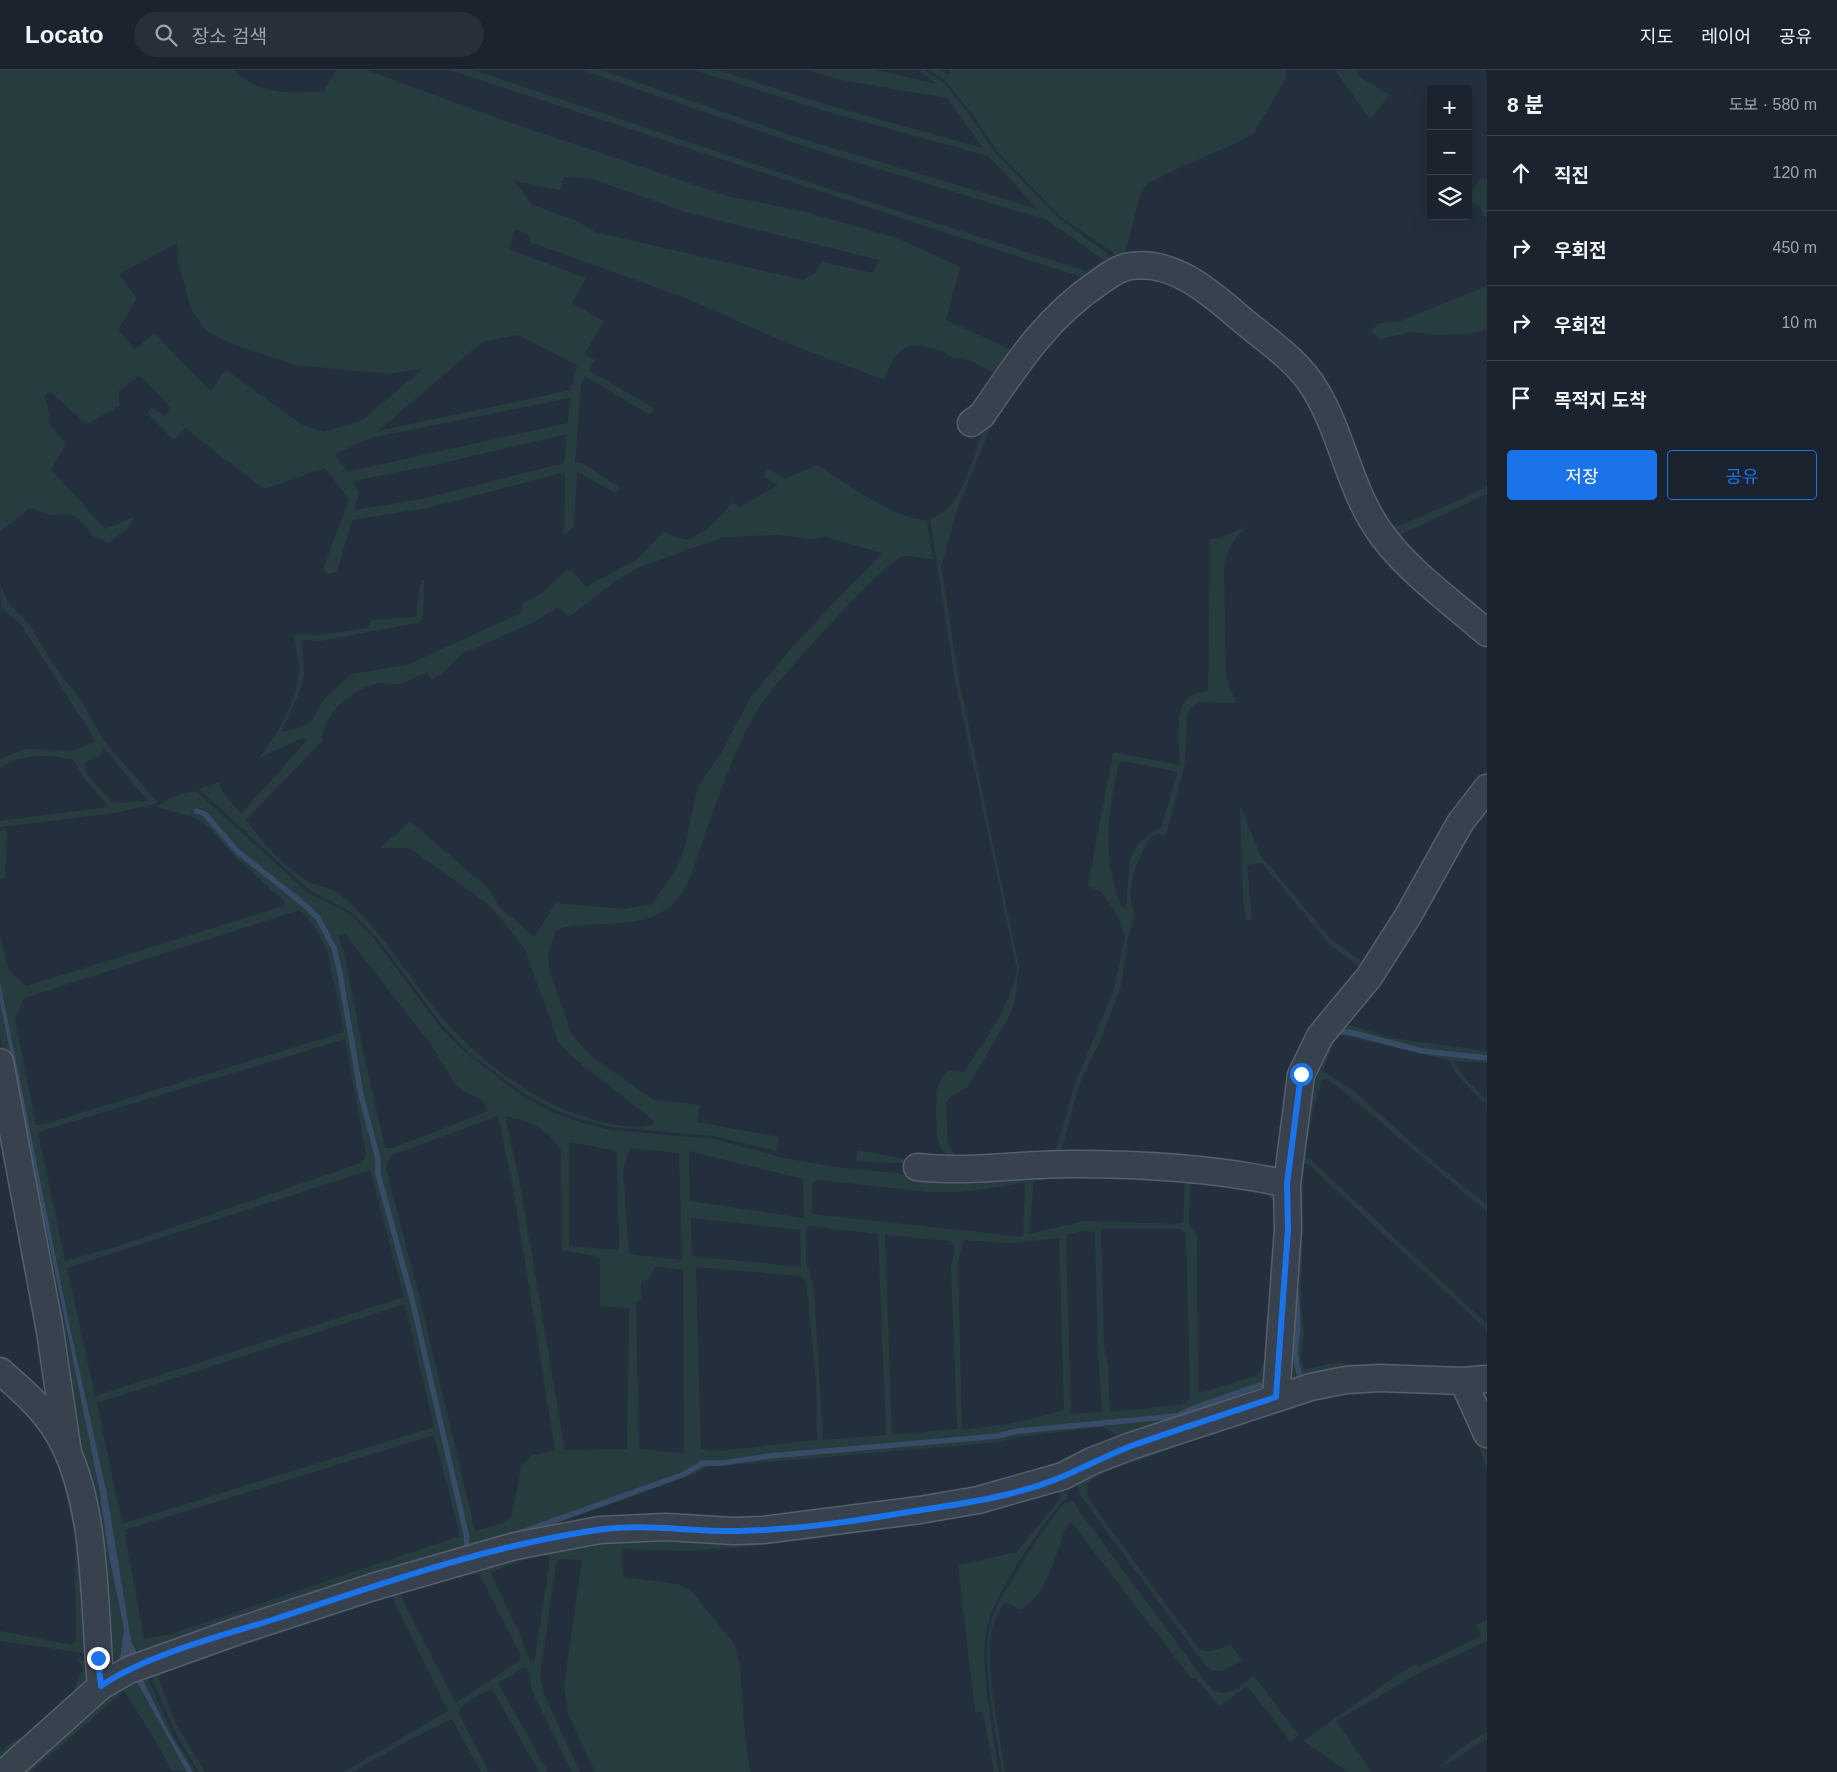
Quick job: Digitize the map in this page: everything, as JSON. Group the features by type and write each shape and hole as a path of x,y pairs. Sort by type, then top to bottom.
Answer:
{"street":[{"path":"971,424 982,415 1040,332 1086,292 1116,271 1132,266 1158,268 1187,278 1213,294 1294,363 1308,378 1328,412 1360,495 1382,535 1410,565 1487,633"},
{"path":"1276,1397 1288,1229 1287,1184 1301,1074 1310,1054 1328,1024 1369,977 1408,916 1460,823 1487,788"},
{"path":"0,1062 50,1331 68,1453 78,1482 89,1531 101,1686"},
{"path":"917,1167 952,1170 1071,1164 1148,1166 1244,1174 1287,1184"},
{"path":"0,1371 43,1412 68,1453"},
{"path":"5,1772 101,1686 115,1676 152,1660 373,1587 515,1546 600,1530 666,1527 734,1531 822,1524 978,1500 1063,1476 1092,1461 1131,1446 1276,1397 1346,1380 1379,1378 1475,1380 1487,1434"}],"green space":[{"path":"0,70 234,70 254,84 265,88 276,91 300,92 324,91 336,70 367,70 491,116 728,196 802,211 897,238 960,267 946,320 1013,351 1059,298 1081,277 450,70 473,70 823,187 1086,271 1104,260 1047,220 810,148 582,70 601,70 799,138 1038,209 988,156 829,112 694,70 717,70 834,107 983,148 947,98 842,80 807,70 876,70 937,84 918,70 925,70 945,84 968,113 996,154 1060,219 1115,259 1002,379 962,358 951,357 932,348 913,346 905,348 893,359 884,380 787,343 683,297 530,242 528,234 515,230 509,249 586,278 572,303 604,322 584,354 595,360 588,370 654,408 650,415 585,376 581,385 575,462 583,463 620,488 616,493 577,472 574,526 564,535 565,472 428,508 352,520 337,572 327,574 323,569 349,499 325,468 264,489 185,428 174,440 147,413 152,407 165,416 171,408 140,375 119,391 119,406 87,424 49,391 44,397 51,416 48,422 66,444 51,469 105,529 134,517 128,528 109,543 93,536 78,518 69,514 50,515 30,508 0,532","holes":["564,177 590,178 685,212 879,260 873,273 822,262 815,273 803,280 595,232 577,221 533,205 514,181 560,190","177,243 178,261 191,309 206,331 232,344 296,365 389,374 424,368 361,421 323,432 301,424 226,370 211,391 154,333 135,350 118,330 137,299 119,274","518,335 577,365 571,390 378,431 482,342","570,398 568,423 347,472 335,454 370,438","567,434 564,463 422,499 354,510 359,493 352,481 434,465"]},
{"path":"930,70 942,70 948,75 950,70 1287,70 1285,81 1254,132 1241,141 1145,185 1139,199 1123,263 1112,252 1061,217 998,152 970,111 946,82"},
{"path":"1335,70 1356,70 1358,76 1390,95 1370,119"},
{"path":"1483,177 1487,181 1487,218 1483,216 1480,207 1472,202 1472,190"},
{"path":"1128,254 1169,260 1192,268 1219,286 1306,363 1335,410 1369,494 1390,526 1399,526 1487,486 1487,494 1398,536 1425,569 1487,623 1487,629 1412,563 1383,532 1365,499 1331,410 1314,379 1299,362 1222,295 1194,276 1158,264 1126,262"},
{"path":"1142,270 1160,273 1176,278 1219,304 1303,378 1320,405 1339,454 1335,458 1336,454 1317,407 1300,380 1206,297 1165,277 1137,273 1114,282 1081,304 1047,338 1047,344 1005,402 989,431 958,507 941,567 959,680 1019,967 1015,999 1011,1013 968,1087 951,1096 946,1103 948,1143 956,1158 962,1161 1055,1154 1075,1083 1114,990 1125,936 1116,912 1101,892 1088,886 1113,752 1180,765 1178,727 1182,708 1186,700 1192,695 1208,691 1210,539 1219,538 1248,526 1231,546 1226,558 1224,572 1226,677 1236,703 1199,702 1190,708 1187,716 1185,763 1166,835 1157,834 1149,838 1134,870 1130,894 1134,918 1128,938 1121,985 1102,1037 1079,1085 1060,1161 993,1167 967,1166 957,1163 948,1157 939,1144 936,1115 939,1085 945,1073 949,1071 964,1072 1003,1010 1014,983 1017,969 955,680 930,519 952,504 959,493 984,429 1010,383 1029,358 1073,308 1096,289 1120,276","holes":["1124,761 1177,772 1162,826 1139,843 1130,859 1126,908 1121,906 1115,887 1111,869 1108,834 1119,762"]},
{"path":"1487,286 1487,329 1472,333 1439,335 1412,332 1380,339 1370,332 1379,323 1398,322"},
{"path":"817,465 884,506 912,518 926,520 933,559 903,556 893,562 858,595 765,698 750,722 734,757 720,791 691,876 677,900 665,910 637,921 562,928 556,931 548,953 549,968 571,1033 591,1056 654,1100 700,1105 697,1122 779,1137 776,1151 714,1136 612,1127 582,1120 553,1109 526,1095 467,1051 442,1025 377,938 351,912 309,890 199,789 220,782 221,790 241,814 307,740 303,738 259,758 280,726 296,689 299,664 294,634 320,635 368,628 371,620 416,617 421,580 424,580 423,618 418,623 320,641 302,640 304,675 299,693 281,732 303,727 312,720 324,699 352,674 407,665 521,613 524,602 541,594 567,570 572,571 586,587 636,560 663,532 686,540 712,525 732,502 740,507 778,485 763,477 768,468 784,479","holes":["777,535 811,539 825,537 882,553 795,644 751,697 721,753 698,786 684,850 676,869 652,904 626,909 556,903 534,937 498,905 490,890 410,821 381,848 409,848 485,902 504,922 525,950 558,1041 570,1055 654,1121 652,1125 620,1126 568,1111 548,1102 506,1076 469,1046 452,1029 368,921 345,898 330,889 311,883 290,869 266,845 246,820 322,741 323,731 333,712 341,703 360,690 380,683 400,684 428,673 431,680 444,672 462,654 532,623 558,607 569,617 621,577 640,567 724,537"]},
{"path":"0,583 7,601 29,624 57,670 79,697 104,741 158,802 115,813 0,827 0,821 109,807 83,777 74,761 65,758 36,756 8,763 0,768 0,759 25,749 73,751 96,741 22,626 1,607","holes":["104,748 148,801 113,803 85,772 84,763 100,756"]},
{"path":"1487,770 1487,781 1366,972 1330,945 1262,863 1247,865 1252,920 1246,921 1243,898 1240,806 1261,856 1330,938 1367,965 1474,787"},
{"path":"196,791 307,892 350,914 375,940 440,1027 466,1053 524,1097 552,1112 582,1123 611,1130 714,1139 780,1157 833,1167 938,1177 1068,1169 1121,1169 1243,1178 1263,1184 1278,1199 1283,1214 1285,1235 1285,1260 1272,1382 1265,1391 1194,1420 1136,1437 1064,1469 980,1494 817,1519 731,1525 657,1520 603,1522 543,1532 258,1618 132,1663 117,1663 106,1642 96,1531 76,1453 0,1033 0,1002 99,1488 109,1556 124,1629 121,1659 136,1657 137,1654 154,1651 256,1616 466,1552 682,1476 703,1464 723,1464 737,1461 998,1437 1018,1432 1177,1417 1261,1385 1237,1391 1176,1414 1017,1430 998,1434 736,1458 723,1462 703,1461 681,1473 467,1549 469,1538 414,1298 379,1174 373,1133 358,1072 348,1001 337,954 329,934 319,917 310,907 237,849 210,818 197,811 189,810 204,815 236,852 295,897 317,919 325,932 339,973 360,1095 376,1159 377,1174 411,1299 466,1538 464,1550 139,1652 131,1641 107,1494 69,1323 0,981 0,933 8,969 26,986 284,906 285,902 235,857 208,826 196,818 157,807 170,798","holes":["300,910 311,921 327,950 344,1032 45,1124 36,1125 15,1020 24,998","345,934 432,1046 456,1086 483,1101 488,1111 393,1148 385,1148 362,1046 345,956 338,935","345,1039 366,1155 361,1163 119,1246 65,1261 38,1132","498,1116 513,1187 555,1450 530,1456 522,1465 512,1515 504,1523 475,1531 420,1299 386,1168 390,1156","505,1116 538,1127 556,1143 561,1151 562,1250 600,1257 600,1306 629,1308 627,1449 565,1450 520,1184","569,1142 617,1151 619,1250 569,1246","630,1148 679,1153 682,1260 629,1254 623,1169","689,1151 803,1179 804,1218 690,1201","370,1170 404,1297 95,1396 67,1268","1071,1176 1185,1181 1183,1222 1174,1224 1084,1221 1029,1234 1034,1181","818,1180 930,1192 963,1192 1025,1183 1023,1237 812,1214 812,1183","1193,1180 1245,1184 1257,1188 1267,1195 1274,1204 1278,1217 1275,1297 1270,1336 1259,1375 1198,1393 1197,1236 1189,1225 1190,1184","691,1218 800,1230 801,1267 692,1256","808,1226 878,1234 886,1435 823,1440 814,1288 806,1261 806,1230","1101,1229 1181,1229 1186,1233 1190,1399 1180,1405 1110,1412 1108,1365 1104,1344","1081,1231 1095,1232 1098,1356 1102,1412 1071,1414 1066,1235","885,1235 951,1241 955,1248 951,1265 957,1429 892,1435","1059,1238 1064,1410 1020,1422 962,1430 958,1262 964,1240 1010,1243","655,1266 683,1270 684,1453 639,1449 636,1302 641,1299 641,1283 650,1277","696,1267 801,1276 806,1281 816,1379 817,1440 718,1451 701,1449","405,1304 434,1427 122,1524 97,1403","1104,1427 1115,1434 1120,1441 1055,1469 1000,1486 902,1504 819,1515 756,1520 651,1518 609,1520 549,1529 547,1527 693,1475 707,1467 1000,1442 1016,1437","434,1435 460,1536 171,1634 144,1639 124,1530"]},
{"path":"1487,793 1487,802 1463,835 1392,955 1365,994 1339,1022 1392,1038 1487,1051 1487,1056 1422,1049 1337,1028 1330,1032 1318,1056 1300,1130 1295,1164 1295,1335 1293,1345 1295,1365 1298,1373 1300,1372 1296,1348 1299,1333 1298,1165 1303,1131 1321,1057 1332,1034 1337,1031 1422,1052 1487,1059 1487,1063 1454,1061 1464,1078 1487,1100 1487,1105 1457,1075 1449,1060 1341,1035 1333,1044 1323,1071 1353,1090 1432,1161 1487,1205 1487,1212 1351,1097 1326,1079 1322,1080 1314,1106 1304,1157 1310,1159 1487,1324 1487,1330 1309,1165 1304,1163 1301,1304 1304,1331 1301,1357 1304,1369 1335,1363 1421,1367 1487,1366 1487,1372 1369,1373 1287,1384 1284,1378 1295,1151 1307,1077 1313,1059 1331,1026 1390,951 1460,831"},
{"path":"7,830 5,877 0,879 0,831"},
{"path":"858,1150 920,1162 917,1164 856,1161"},
{"path":"1393,1386 1452,1389 1462,1394 1468,1401 1487,1445 1487,1469 1461,1399 1452,1395 1437,1393 1396,1392 1326,1398 1281,1409 1115,1468 1087,1484 1088,1497 1097,1511 1199,1649 1211,1651 1231,1645 1242,1660 1222,1671 1211,1670 1200,1658 1080,1495 1077,1486 1079,1481 1093,1472 1158,1444 1244,1415 1336,1389"},
{"path":"58,1462 79,1507 86,1641 84,1653 0,1641 0,1631 72,1645 76,1641 75,1535"},
{"path":"1060,1487 1068,1496 1032,1542 1008,1580 990,1617 986,1632 986,1683 999,1772 994,1772 983,1712 975,1712 958,1565 1017,1552 1059,1500 1061,1495 1057,1491 927,1520 794,1541 696,1551 622,1549 623,1577 678,1584 691,1591 734,1643 740,1665 745,1735 750,1772 595,1772 569,1716 564,1686 582,1560 561,1559 556,1563 540,1678 544,1694 580,1772 572,1772 532,1691 529,1672 525,1667 498,1683 548,1772 539,1772 492,1689 471,1699 460,1708 459,1714 489,1772 481,1772 452,1719 396,1747 353,1772 344,1772 448,1711 391,1595 162,1673 158,1677 175,1722 205,1772 199,1772 177,1736 151,1676 152,1668 511,1554","holes":["543,1553 550,1557 534,1664 528,1658 520,1634 490,1572","479,1573 519,1652 520,1660 456,1703 404,1603 401,1593"]},
{"path":"1072,1501 1211,1689 1217,1692 1228,1692 1239,1687 1254,1676 1299,1735 1291,1742 1247,1686 1221,1705 1217,1704 1196,1678 1191,1678 1071,1522 1064,1531 1055,1558 1039,1593 1027,1606 1019,1610 1007,1602 1003,1604 992,1630 990,1640 990,1671 1005,1772 1002,1772 989,1690 988,1646 990,1627 998,1604 1037,1540 1066,1502"},
{"path":"1487,1620 1487,1641 1419,1673 1336,1721 1372,1772 1348,1772 1303,1741 1400,1673 1417,1664 1418,1667 1481,1636 1475,1625"},
{"path":"77,1658 86,1664 88,1684 0,1767 0,1752 19,1737 24,1739 73,1693 83,1669"},
{"path":"145,1672 174,1737 196,1772 193,1772 167,1729 143,1680 137,1682 187,1772 171,1770 154,1738 124,1691 31,1772 21,1772 115,1689"},
{"path":"1487,1731 1487,1739 1437,1770 1456,1752"}],"water":[{"path":"0,981 69,1323 107,1494 131,1640 137,1653 136,1657 120,1659 124,1629 109,1556 99,1488 0,1002"},
{"path":"143,1680 167,1729 193,1772 187,1772 137,1682"}],"waterway":[{"path":"196,811 205,814 237,851 306,906 318,918 334,948 361,1095 378,1159 378,1174 412,1299 467,1538 466,1551"},
{"path":"1335,1031 1349,1032 1422,1051 1487,1058"},
{"path":"1296,1290 1298,1325 1295,1353 1299,1373"},
{"path":"516,1534 682,1475 703,1463 723,1463 769,1456 998,1436 1018,1431 1177,1416 1196,1407 1260,1385"}],"route":[{"path":"98,1658 101,1686 115,1676 152,1660 373,1587 515,1546 560,1537 600,1530 632,1528 666,1527 734,1531 763,1530 875,1517 978,1500 1063,1476 1092,1461 1131,1446 1276,1397 1288,1229 1287,1184 1297,1120 1301,1074"}]}
